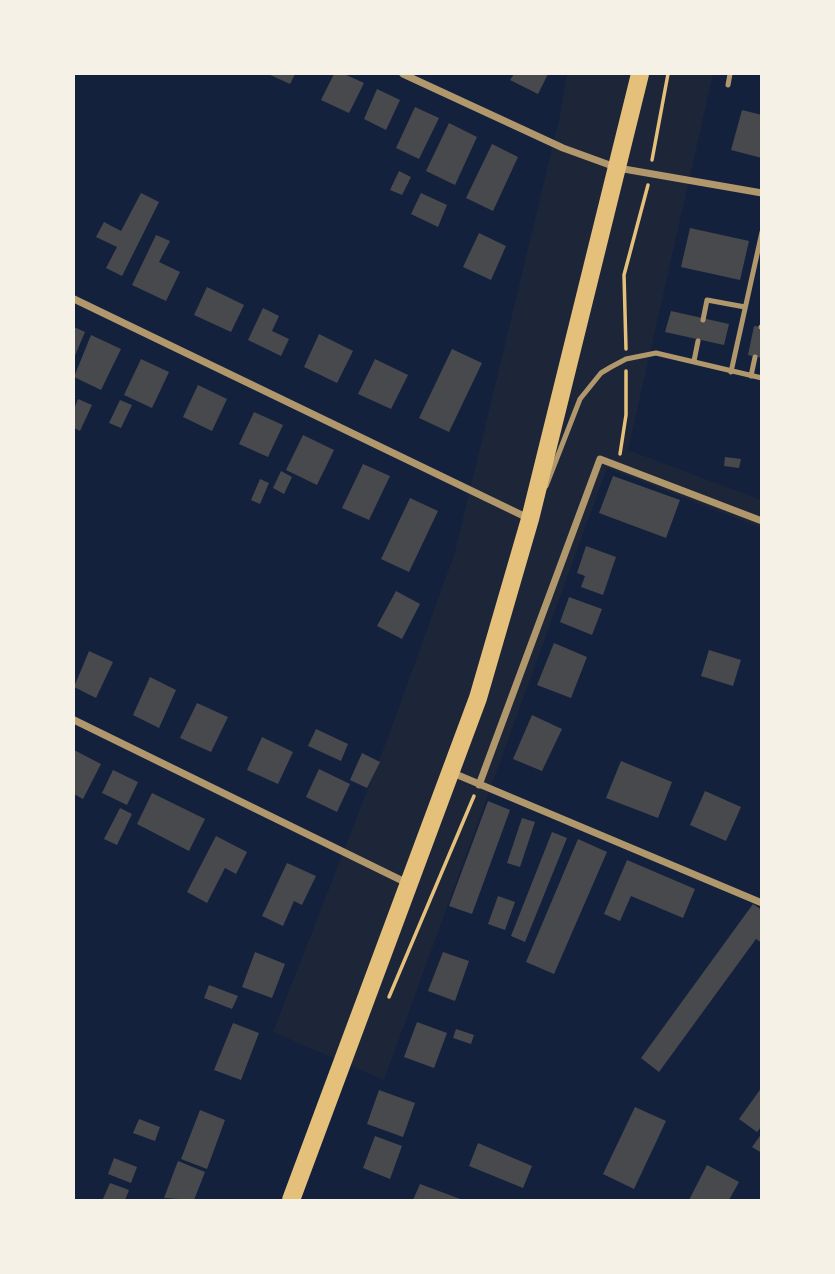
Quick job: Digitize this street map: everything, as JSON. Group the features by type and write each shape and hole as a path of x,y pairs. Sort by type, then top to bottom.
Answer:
{"main road":[{"path":"291,1200 478,698 530,519 640,74"}],"street":[{"path":"403,74 563,148 618,168 761,193"},
{"path":"74,299 530,519"},
{"path":"479,785 600,459 761,521"},
{"path":"74,720 408,884"},
{"path":"452,773 761,904"}],"lane":[{"path":"728,85 730,74"},
{"path":"731,372 759,255 761,232"},
{"path":"703,320 707,300 745,307"},
{"path":"694,361 698,341"},
{"path":"530,519 555,466 580,399 601,373 626,359 656,353 761,378"},
{"path":"751,376 755,357"}],"path":[{"path":"617,466 626,415 624,275 650,175 668,74"},
{"path":"389,997 479,785"}],"shaded area":[{"path":"567,74 713,74 628,450 761,500 761,528 607,468 384,1080 273,1032 389,735 455,552 559,120"}],"building":[{"path":"268,74 295,74 290,84"},
{"path":"334,74 344,74 364,83 349,113 321,100"},
{"path":"514,74 548,74 538,94 510,80"},
{"path":"377,89 400,100 386,130 364,119"},
{"path":"415,107 439,118 419,159 396,148"},
{"path":"742,110 762,115 762,158 731,150"},
{"path":"449,123 477,137 455,185 426,171"},
{"path":"492,144 518,157 493,211 466,198"},
{"path":"399,171 411,177 402,195 390,190"},
{"path":"141,193 159,202 122,276 106,268 117,247 96,237 104,222 121,231"},
{"path":"421,193 447,205 438,227 411,214"},
{"path":"690,228 749,241 740,280 681,267"},
{"path":"479,233 506,246 491,280 463,267"},
{"path":"156,235 170,241 159,262 180,272 166,301 132,285"},
{"path":"207,287 244,305 231,332 194,315"},
{"path":"263,308 279,316 272,331 289,339 281,356 248,340"},
{"path":"671,311 729,324 724,345 665,332"},
{"path":"754,326 762,327 762,358 748,355"},
{"path":"74,327 85,332 74,358"},
{"path":"319,334 353,351 337,383 304,367"},
{"path":"91,335 121,349 101,390 74,377"},
{"path":"452,349 482,363 449,432 419,418"},
{"path":"141,359 169,372 152,408 124,395"},
{"path":"375,359 408,375 391,409 358,394"},
{"path":"198,385 227,399 212,431 183,417"},
{"path":"78,399 92,405 80,431 74,428 74,409"},
{"path":"120,400 132,405 121,428 109,423"},
{"path":"254,412 283,425 268,457 239,444"},
{"path":"303,435 334,450 317,485 286,470"},
{"path":"725,457 741,459 739,468 724,466"},
{"path":"363,464 390,476 369,520 342,508"},
{"path":"281,471 292,477 284,494 273,488"},
{"path":"613,476 680,500 666,538 599,513"},
{"path":"260,479 269,483 260,504 251,500"},
{"path":"410,498 438,511 409,572 381,559"},
{"path":"586,546 616,557 603,595 581,587 585,576 577,573"},
{"path":"396,591 420,604 402,639 377,626"},
{"path":"569,597 602,609 592,635 560,622"},
{"path":"554,643 587,657 571,698 537,685"},
{"path":"709,650 741,660 733,686 701,676"},
{"path":"89,651 113,662 96,698 74,687"},
{"path":"150,677 176,690 159,728 133,715"},
{"path":"197,703 228,717 211,752 180,738"},
{"path":"532,715 562,729 542,771 513,759"},
{"path":"316,729 348,744 341,761 308,746"},
{"path":"262,737 293,752 278,784 247,770"},
{"path":"74,750 101,764 83,799 74,794"},
{"path":"362,753 380,762 367,788 350,780"},
{"path":"621,761 672,782 658,818 606,798"},
{"path":"319,769 350,784 337,812 306,797"},
{"path":"113,770 138,782 127,805 102,793"},
{"path":"705,791 741,807 726,841 690,825"},
{"path":"152,793 205,819 189,851 137,824"},
{"path":"488,801 510,810 472,914 449,906"},
{"path":"120,808 132,814 117,845 104,839"},
{"path":"522,818 535,822 520,867 507,863"},
{"path":"552,832 567,838 525,942 511,936"},
{"path":"216,836 247,852 236,874 225,868 207,903 187,892"},
{"path":"578,839 607,852 554,974 526,962"},
{"path":"627,860 695,889 683,918 631,896 620,921 604,914"},
{"path":"287,863 316,876 302,905 294,901 283,926 262,916"},
{"path":"498,896 515,902 505,930 488,924"},
{"path":"753,904 762,910 762,943 756,939 659,1072 641,1058"},
{"path":"255,952 285,964 272,998 242,987"},
{"path":"443,952 469,961 455,1001 428,991"},
{"path":"209,985 238,996 232,1009 204,998"},
{"path":"417,1022 447,1033 434,1068 404,1057"},
{"path":"233,1023 259,1033 241,1080 214,1070"},
{"path":"456,1029 474,1035 471,1044 453,1038"},
{"path":"762,1087 762,1126 757,1132 739,1119"},
{"path":"379,1090 415,1103 403,1137 367,1124"},
{"path":"635,1107 666,1121 634,1189 603,1174"},
{"path":"200,1110 225,1120 207,1169 181,1159"},
{"path":"139,1119 160,1127 155,1141 133,1133"},
{"path":"762,1133 762,1153 752,1147"},
{"path":"375,1136 402,1146 390,1179 363,1168"},
{"path":"478,1143 532,1166 523,1188 469,1166"},
{"path":"114,1158 137,1167 131,1183 108,1174"},
{"path":"178,1161 205,1172 194,1200 164,1198"},
{"path":"707,1165 739,1182 729,1200 689,1200"},
{"path":"110,1183 129,1190 125,1200 103,1199"},
{"path":"420,1184 463,1200 413,1200"}]}
